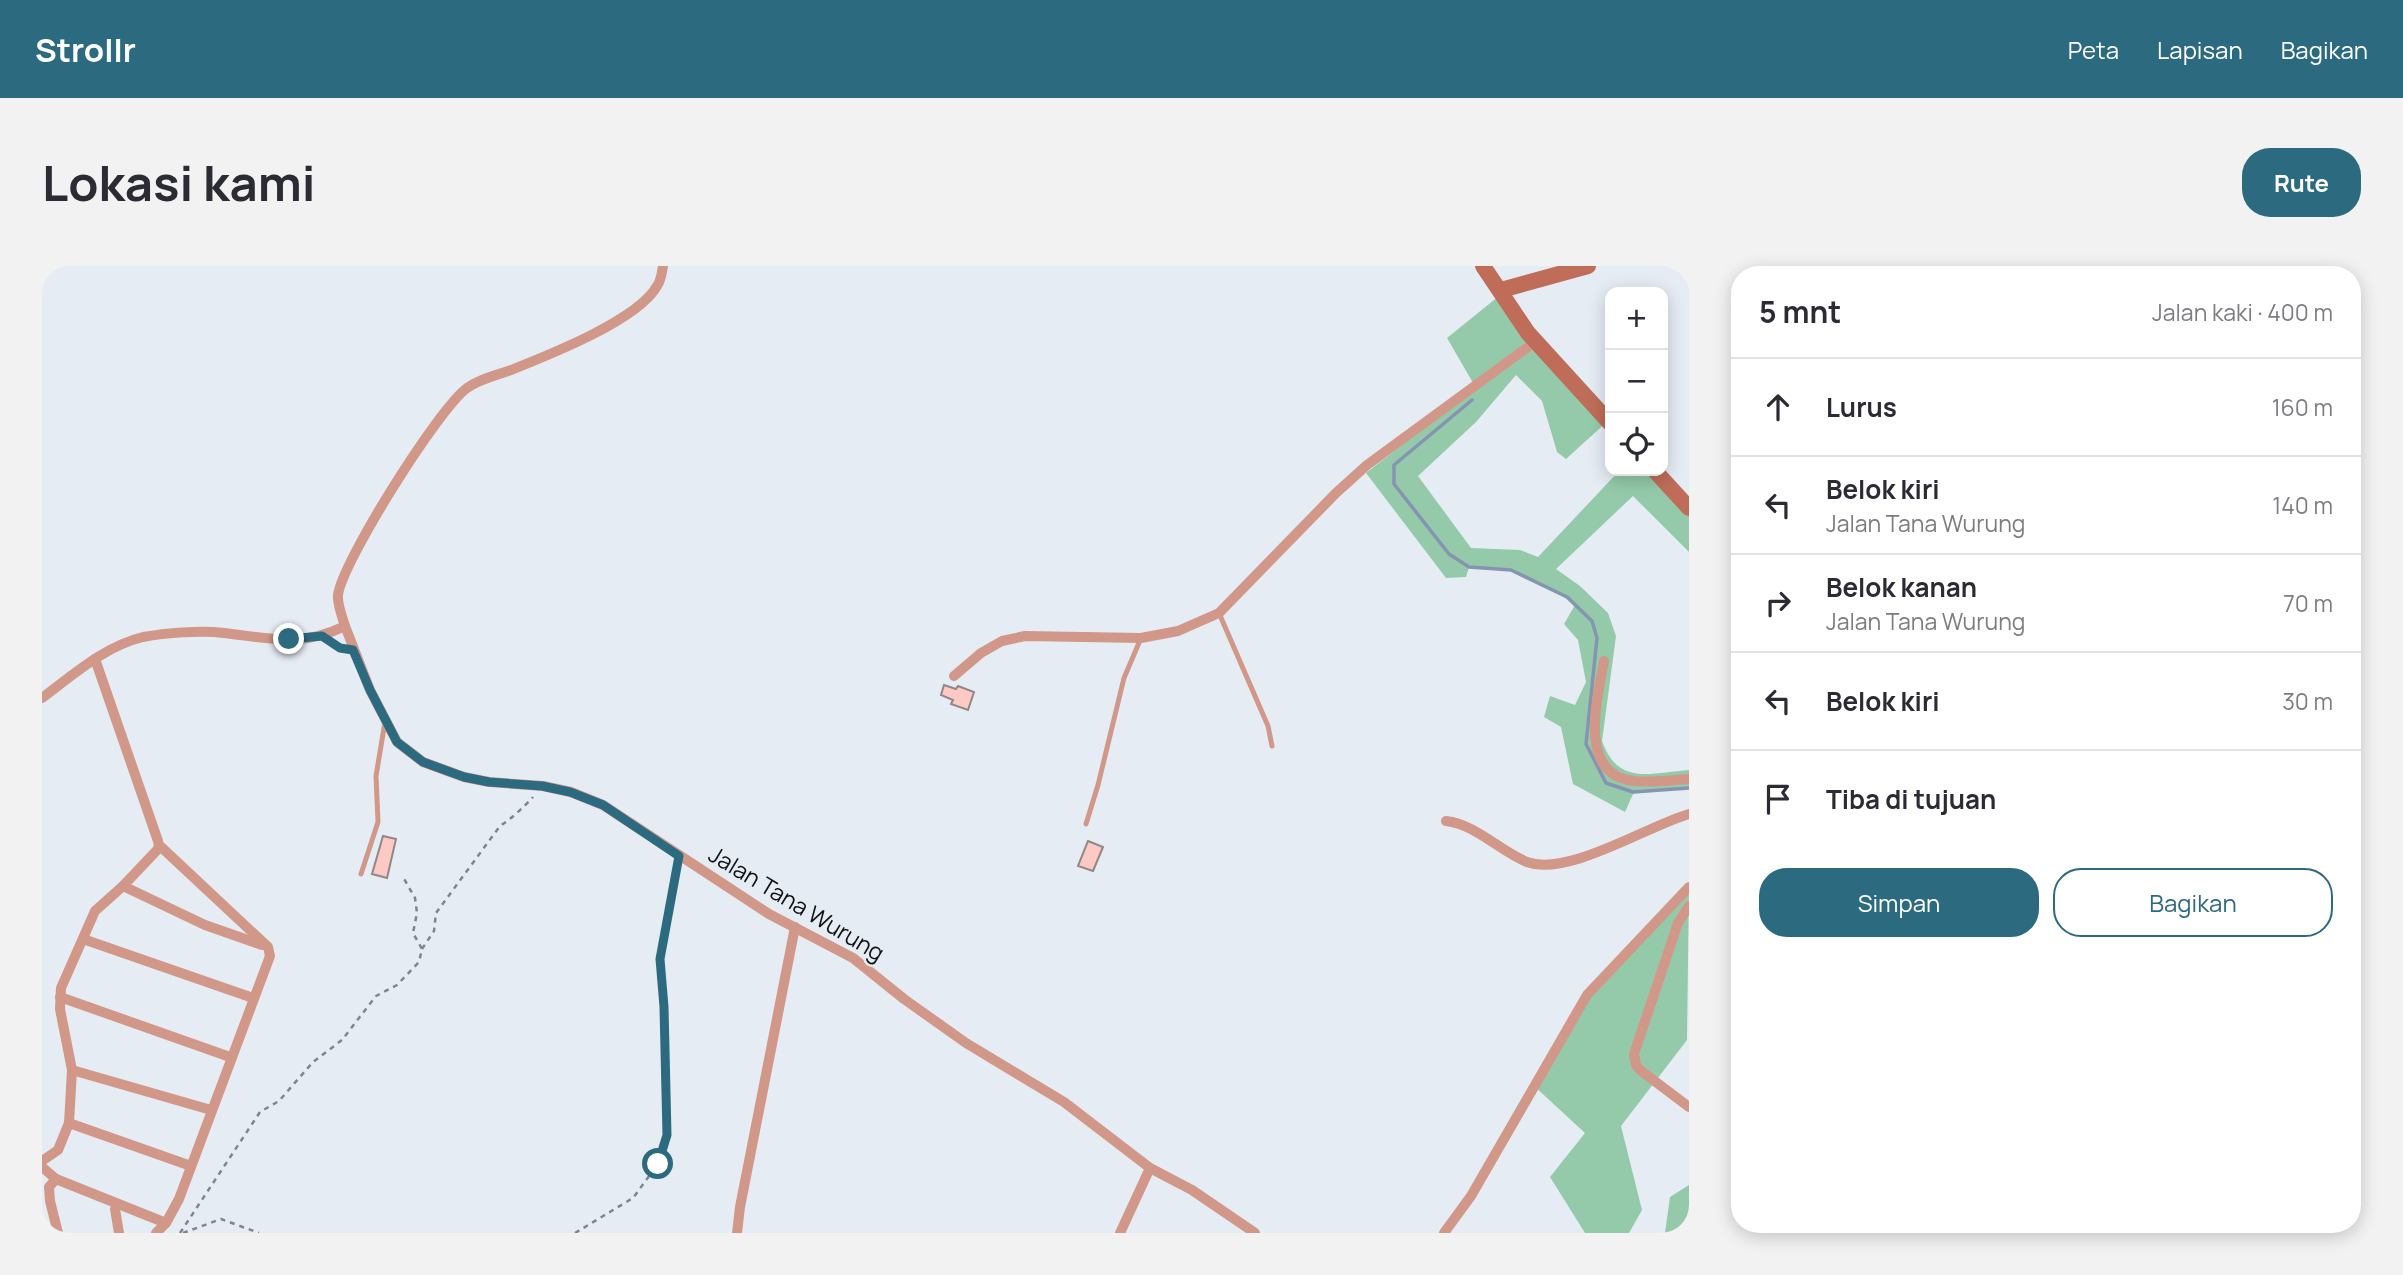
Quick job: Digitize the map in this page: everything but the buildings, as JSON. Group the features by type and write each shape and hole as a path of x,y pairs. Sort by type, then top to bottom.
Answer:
{"street":[{"name":"Jalan Tana Wurung","path":"663,266 658,285 647,300 624,318 519,367 468,387 454,400 430,432 361,542 344,575 337,597 345,626 370,690 397,742 423,762 464,777 489,782 542,786 570,792 603,805 769,914 853,958 904,999 966,1043 1064,1102 1150,1168 1192,1190 1255,1233"},
{"path":"1483,266 1536,341 1605,417"},
{"path":"1501,290 1588,266"},
{"path":"954,676 981,653 1002,641 1025,636 1141,638 1178,631 1219,613 1336,493 1367,465 1536,341"},
{"path":"1659,476 1689,508"},
{"path":"42,698 95,659 117,646 142,638 219,632 271,639 310,638 345,626"},
{"path":"95,659 159,845 268,947 270,956 178,1199 166,1223 156,1233"},
{"path":"1604,661 1594,743 1605,767 1612,774 1636,781 1689,779"},
{"path":"1446,821 1465,827 1528,862 1543,864 1570,862 1689,814"},
{"path":"42,1160 58,1150 69,1123 72,1070 60,997 61,988 95,911 158,851 159,845"},
{"path":"123,886 205,925 268,947"},
{"path":"1444,1233 1471,1196 1587,995 1689,887"},
{"path":"1689,906 1678,923 1634,1054 1640,1070 1689,1107"},
{"path":"737,1233 795,927"},
{"path":"83,940 253,999"},
{"path":"60,997 230,1057"},
{"path":"72,1070 211,1110"},
{"path":"69,1123 191,1166"},
{"path":"42,1167 56,1179 166,1223"},
{"path":"1120,1233 1150,1168"},
{"path":"56,1179 49,1187 49,1194 58,1233"},
{"path":"117,1203 115,1209 120,1233"}],"lane":[{"path":"1219,613 1268,726 1272,746"},
{"path":"1086,824 1124,678 1141,638"},
{"path":"361,874 378,822 376,776 386,719"}],"path":[{"path":"181,1233 260,1112 279,1101 313,1062 342,1040 376,996 397,985 419,962 422,950 434,931 436,913 500,826 510,820 515,811 527,803 542,786"},
{"path":"575,1233 633,1198 658,1164 667,1135 660,959 679,856"},
{"path":"403,877 415,898 417,913 413,933 422,950"},
{"path":"181,1233 221,1219 259,1233"}],"green space":[{"path":"1499,296 1605,413 1605,424 1566,459 1557,452 1542,401 1516,375 1476,422 1418,476 1471,548 1520,550 1538,557 1614,476 1662,476 1689,505 1689,552 1633,496 1556,569 1580,586 1608,613 1616,636 1602,741 1609,755 1617,765 1637,774 1689,770 1689,788 1634,792 1625,812 1573,784 1561,727 1544,717 1550,696 1575,705 1586,682 1578,640 1564,624 1575,605 1567,597 1511,570 1469,567 1466,577 1446,578 1366,473 1476,388 1447,338"},
{"path":"1689,887 1687,1040 1621,1126 1642,1210 1629,1233 1585,1233 1550,1177 1585,1133 1533,1085 1579,1001"},
{"path":"1689,1185 1689,1233 1665,1233 1670,1197"}],"waterway":[{"path":"1472,400 1394,465 1394,484 1449,554 1469,567 1511,570 1567,597 1592,621 1597,638 1586,744 1606,783 1633,792 1689,788"}],"route":[{"path":"289,639 322,636 340,648 353,650 397,742 423,762 464,777 570,792 603,805 679,856 660,959 667,1135 658,1164"}]}
